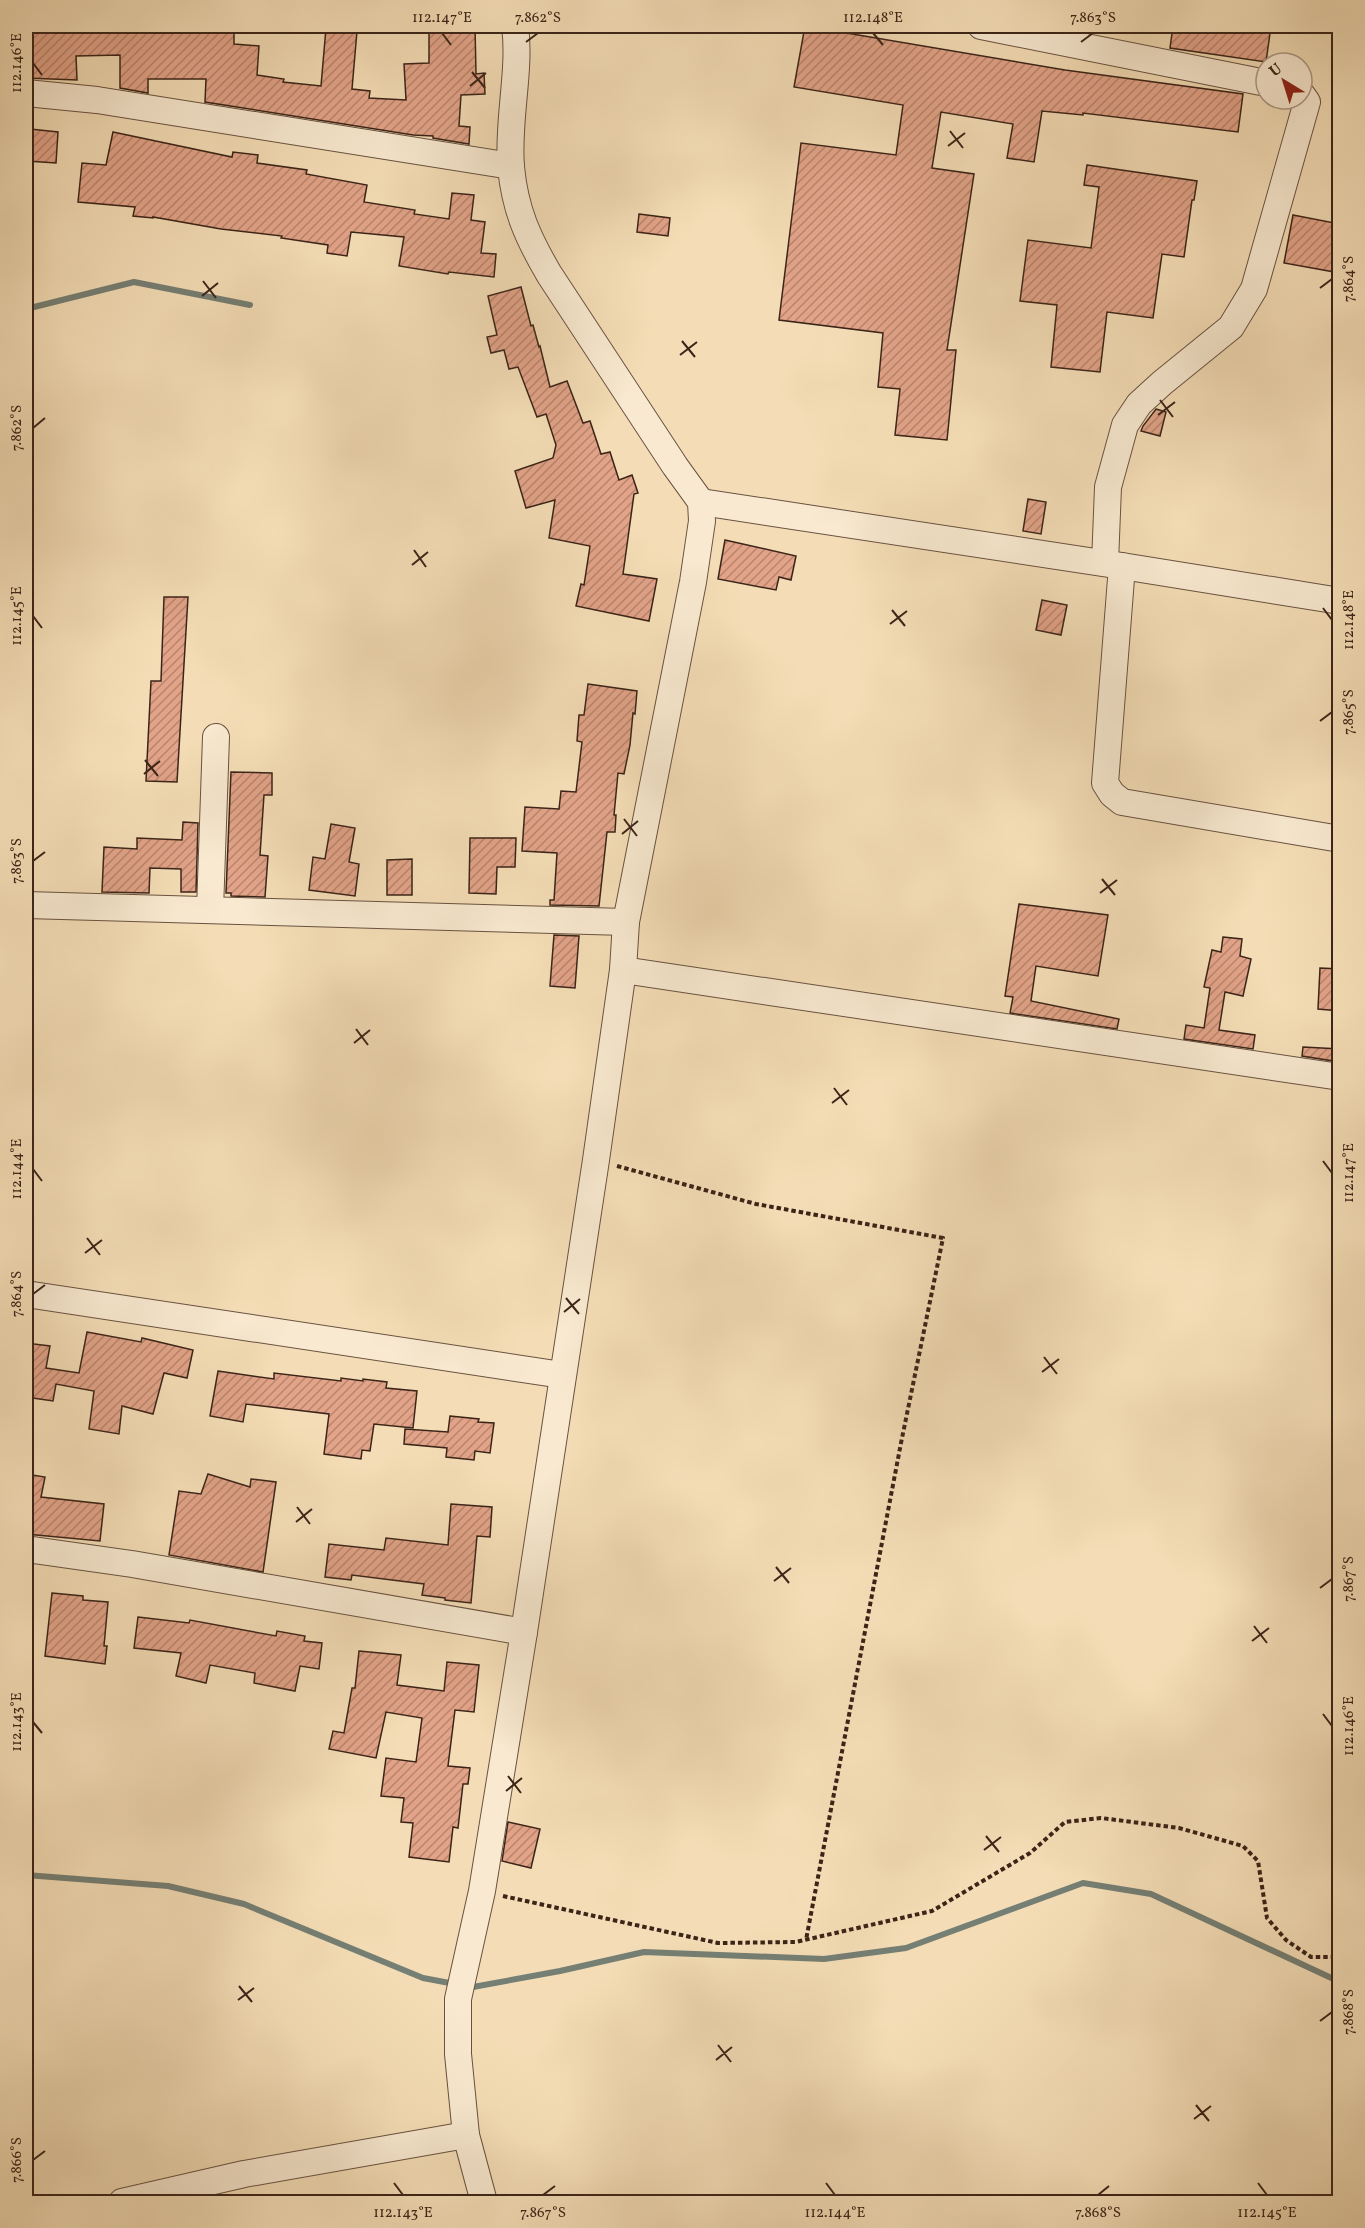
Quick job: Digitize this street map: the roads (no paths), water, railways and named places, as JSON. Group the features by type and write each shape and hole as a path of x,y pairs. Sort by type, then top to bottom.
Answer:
{"street":[{"path":"484,2202 466,2135 458,2054 458,1999 479,1903 524,1632 596,1160 623,970 626,922 693,582 702,521 701,502 549,274 518,212 511,166 515,26"},
{"path":"981,26 1254,81"},
{"path":"26,93 97,100 511,166"},
{"path":"1304,111 1254,289 1231,327 1139,404 1125,425 1108,487 1114,565 1105,783 1112,794 1122,802 1340,839"},
{"path":"701,502 1340,601"},
{"path":"210,910 216,737"},
{"path":"26,905 626,922"},
{"path":"623,970 1340,1077"},
{"path":"26,1294 562,1375"},
{"path":"26,1549 132,1564 524,1632"},
{"path":"122,2202 244,2174 466,2135"}],"waterway":[{"path":"26,309 134,282 250,305"},
{"path":"26,1875 168,1886 244,1904 423,1978 455,1984"},
{"path":"468,1986 560,1971 644,1952 824,1959 906,1948 1083,1883 1151,1894 1340,1982"}]}
